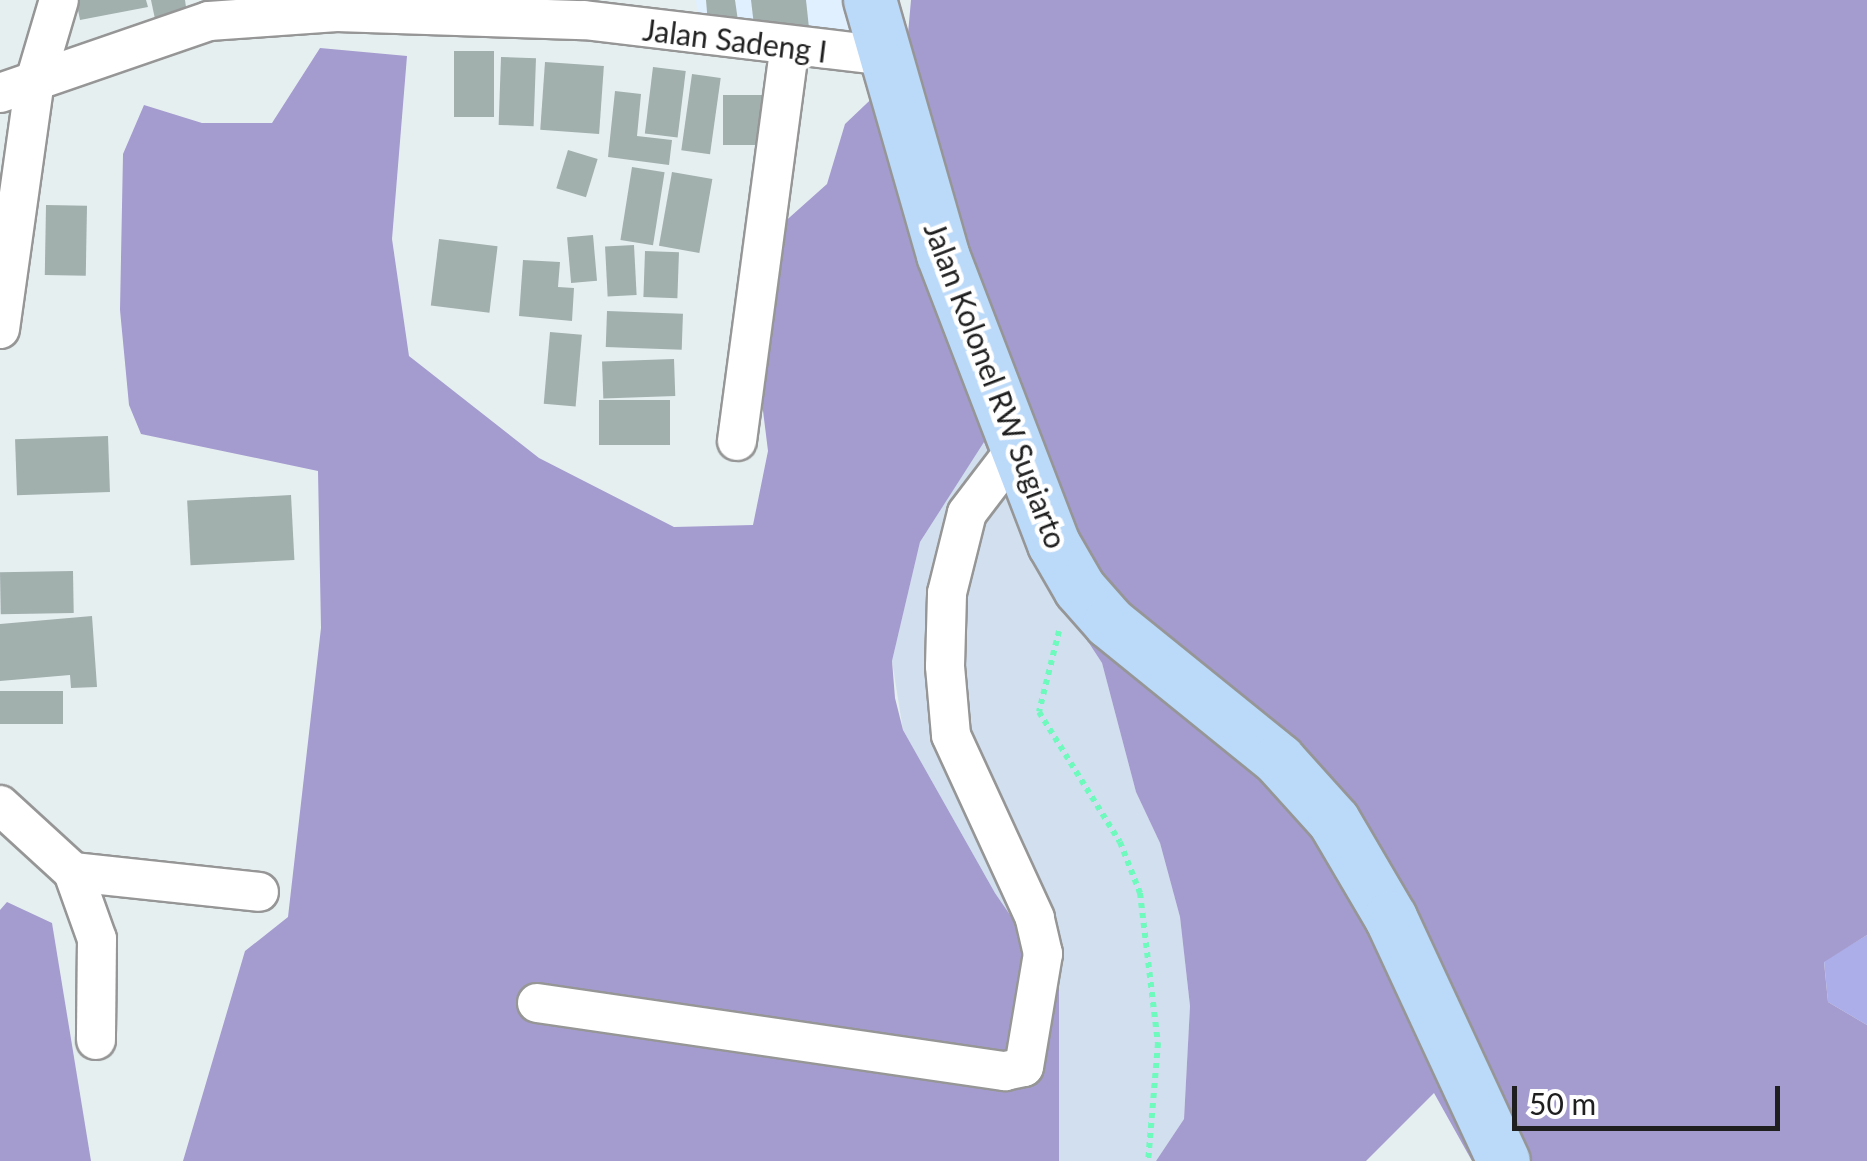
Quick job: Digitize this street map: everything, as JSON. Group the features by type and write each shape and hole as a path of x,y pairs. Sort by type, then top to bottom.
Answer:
{"main road":[{"name":"Jalan Kolonel RW Sugiarto","path":"870,0 942,255 1015,450 1080,590 1110,623 1279,760 1334,821 1391,918 1504,1161"}],"street":[{"path":"0,328 18,87 59,0"},
{"name":"Jalan Sadeng I","path":"18,87 214,10 494,14 789,50 884,56"},
{"path":"736,440 789,50"},
{"path":"537,1002 1004,1072 1024,1067 1043,954 1035,918 952,735 945,666 947,593 967,513 1015,450"},
{"path":"0,805 73,872 97,939 96,1040"},
{"path":"73,872 259,892"}],"path":[{"path":"1080,590 1056,636 1039,712 1120,842 1140,893 1158,1043 1148,1161"}],"shaded area":[{"path":"696,0 861,0 878,53 700,34"},
{"path":"911,0 1867,0 1867,935 1824,962 1828,1002 1867,1025 1867,1161 1472,1161 1434,1093 1366,1161 1156,1161 1184,1119 1190,1006 1180,917 1160,843 1136,792 1102,663 1028,550 984,442 920,542 892,661 895,698 903,730 995,893 1059,986 1059,1161 183,1161 245,951 288,917 321,628 318,471 141,434 129,405 120,310 123,154 144,105 202,123 272,123 320,48 407,56 392,239 409,356 539,458 674,527 753,525 768,451 744,258 827,184 845,124 905,67"},
{"path":"984,441 1028,550 1102,663 1136,792 1160,843 1180,917 1190,1006 1184,1119 1156,1161 1059,1161 1059,986 995,893 903,730 892,661 920,542"},
{"path":"7,902 52,923 91,1161 0,1161 0,910"},
{"path":"1867,935 1867,1025 1828,1002 1824,961"}],"building":[{"path":"76,0 146,0 148,7 80,20"},
{"path":"151,0 185,0 187,14 155,19"},
{"path":"706,0 735,0 738,21 708,24"},
{"path":"751,0 806,0 809,28 755,34"},
{"path":"454,51 494,51 494,117 454,117"},
{"path":"501,57 536,58 534,126 499,125"},
{"path":"545,62 604,66 599,134 540,130"},
{"path":"653,67 686,71 678,138 645,134"},
{"path":"692,74 721,78 710,154 681,150"},
{"path":"615,91 641,94 637,136 672,140 669,165 608,157"},
{"path":"723,95 762,95 762,145 723,145"},
{"path":"568,150 598,159 586,197 556,188"},
{"path":"632,167 665,172 653,245 620,240"},
{"path":"672,172 712,179 699,253 659,246"},
{"path":"46,205 87,206 86,276 45,275"},
{"path":"593,235 597,281 571,283 567,237"},
{"path":"439,239 498,246 489,313 431,306"},
{"path":"634,245 637,295 608,296 605,247"},
{"path":"645,251 679,252 677,298 643,297"},
{"path":"523,260 560,262 558,287 574,288 572,321 519,316"},
{"path":"607,311 683,314 682,350 606,347"},
{"path":"550,332 582,335 576,407 544,404"},
{"path":"674,359 675,396 603,398 602,362"},
{"path":"599,400 670,400 670,445 599,445"},
{"path":"108,436 110,492 17,495 15,439"},
{"path":"291,495 294,560 191,565 187,500"},
{"path":"73,571 74,613 1,614 0,572"},
{"path":"92,616 97,687 71,688 70,675 0,681 0,624"},
{"path":"0,691 63,691 63,724 0,724"}]}
